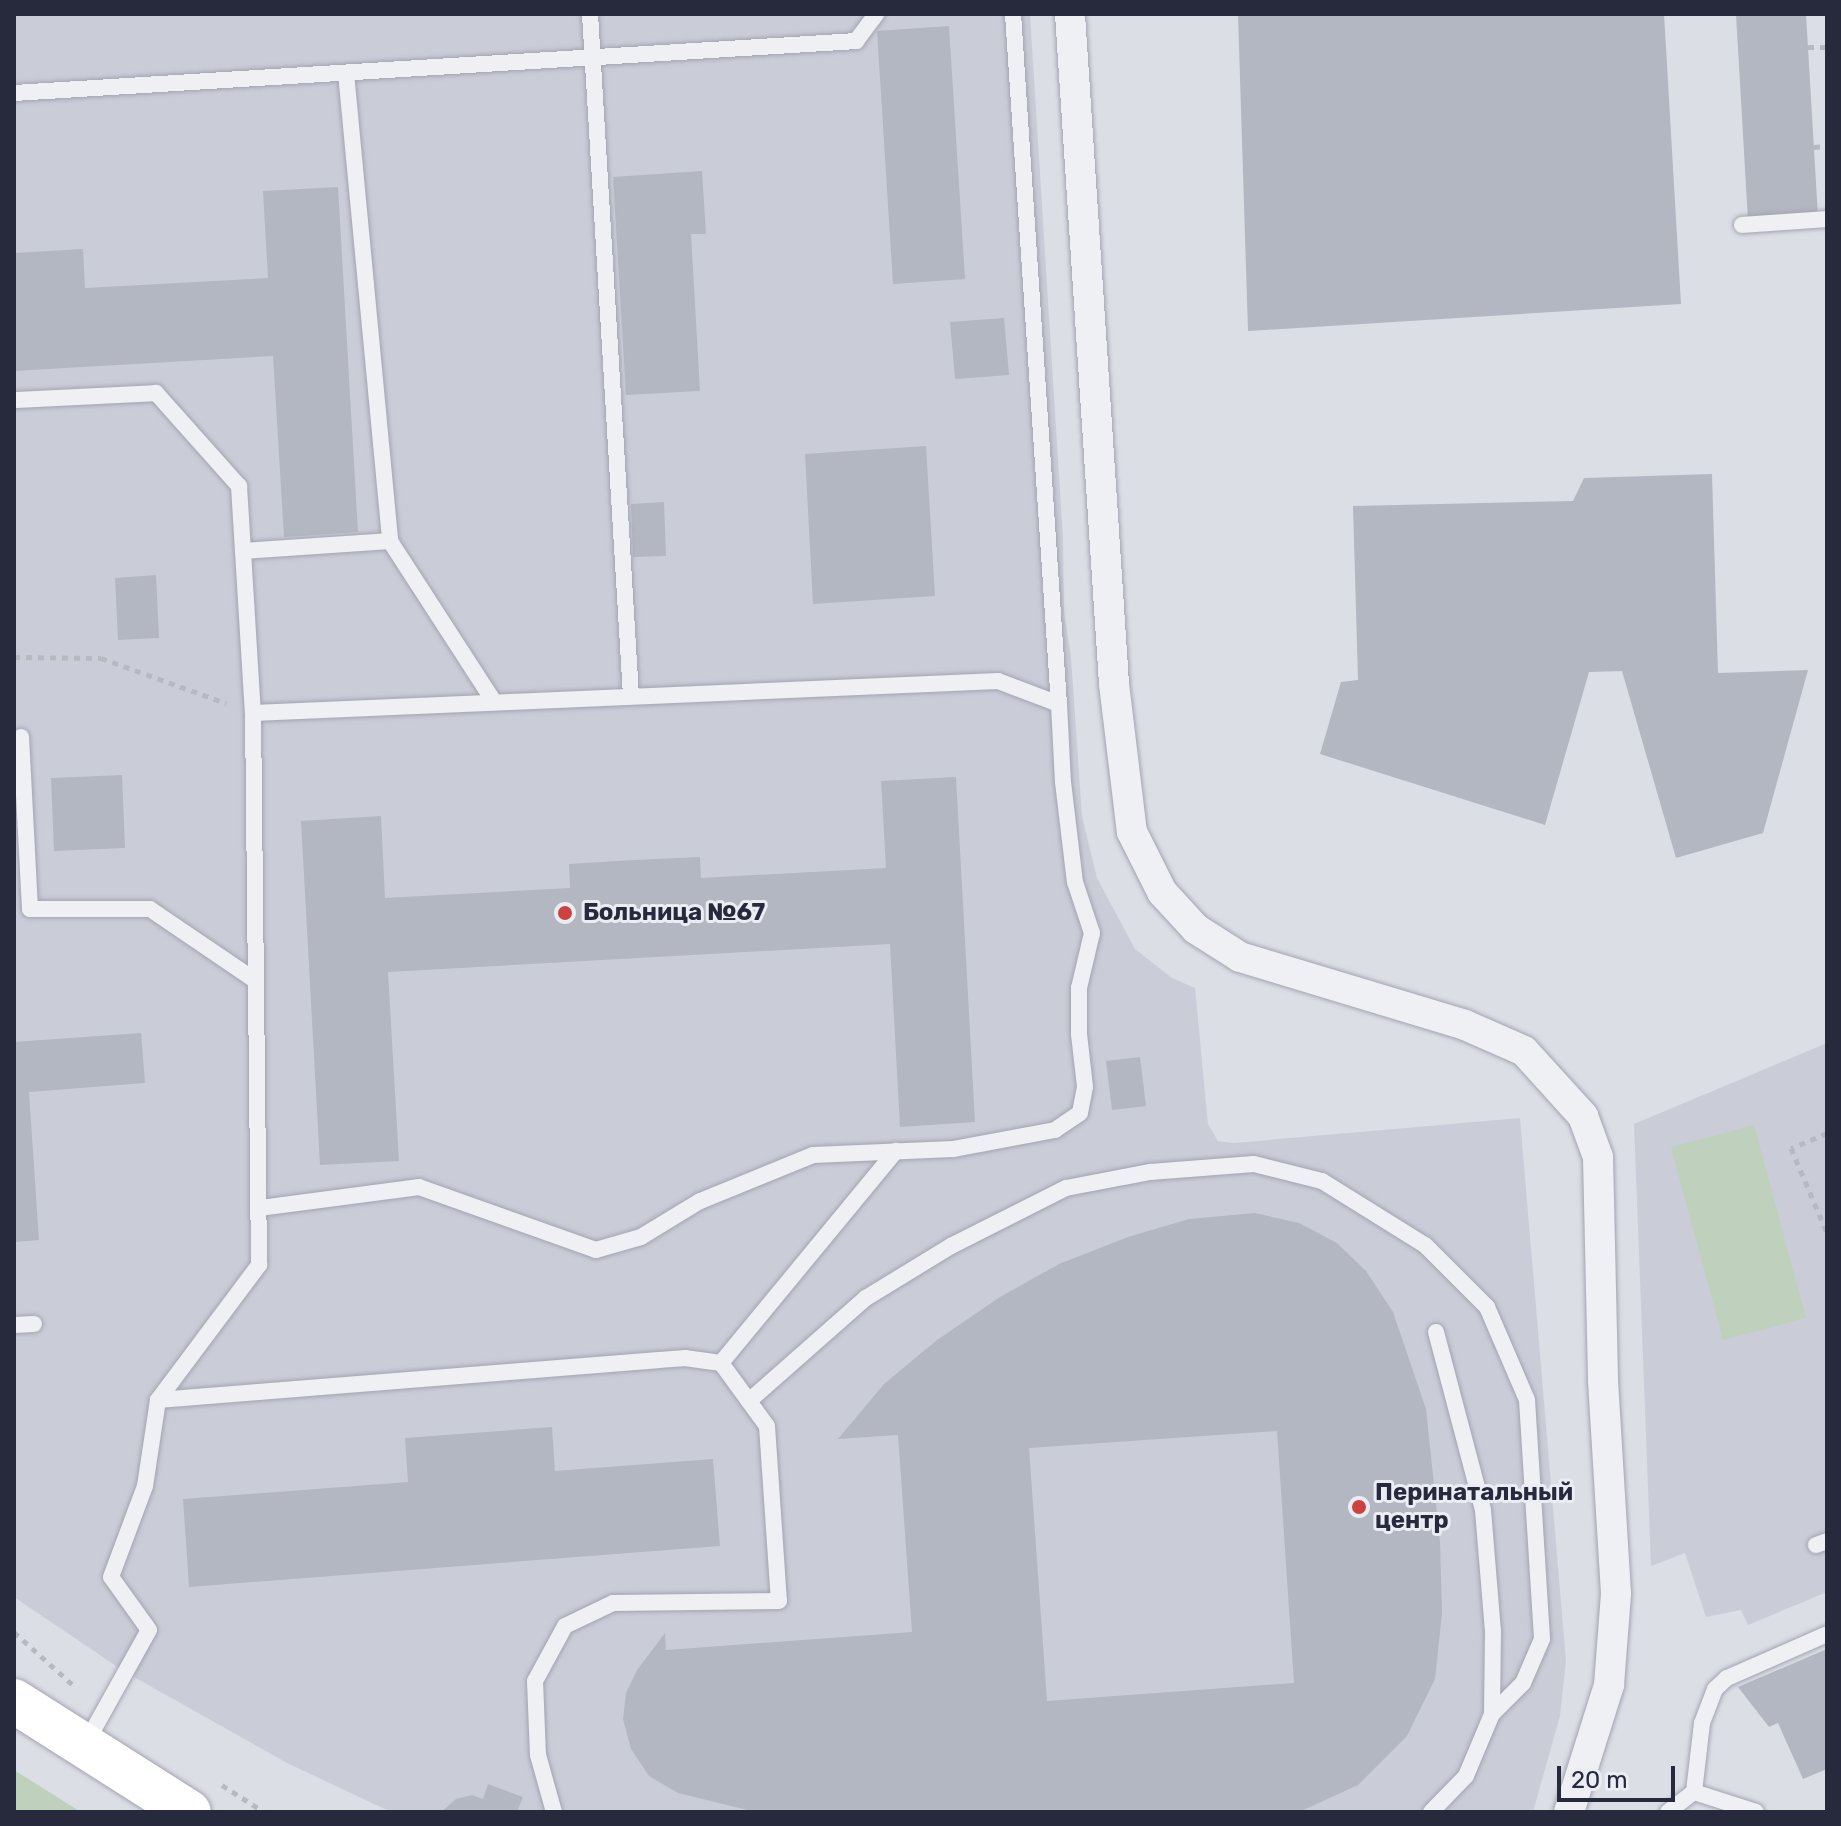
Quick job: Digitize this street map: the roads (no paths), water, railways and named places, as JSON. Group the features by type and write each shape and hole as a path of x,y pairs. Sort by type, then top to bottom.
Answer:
{"street":[{"path":"1070,14 1114,684 1132,832 1162,892 1196,929 1240,957 1465,1025 1524,1051 1583,1116 1598,1157 1603,1381 1616,1594 1609,1685 1569,1812"},
{"path":"14,1701 189,1812"}],"lane":[{"path":"590,14 631,696"},
{"path":"14,93 856,41 876,14"},
{"path":"259,1208 419,1187 596,1250 641,1237 700,1201 813,1155 953,1149 1055,1130 1080,1113 1085,1087 1079,1034 1079,988 1092,933 1075,882 1063,782 1013,14"},
{"path":"346,73 390,541 494,702"},
{"path":"1742,225 1827,219"},
{"path":"14,400 156,393 239,486 253,713 259,1265 158,1400 145,1486 111,1577 149,1630 84,1747"},
{"path":"243,551 390,541"},
{"path":"253,713 998,681 1059,704"},
{"path":"21,737 30,909 150,909 256,981"},
{"path":"721,1363 896,1151"},
{"path":"749,1401 866,1298 951,1246 1066,1188 1150,1172 1254,1164 1322,1181 1425,1245 1487,1307 1527,1400 1542,1639 1523,1683 1492,1714"},
{"path":"14,1325 34,1324"},
{"path":"1431,1812 1466,1776 1492,1714 1493,1631 1483,1510 1436,1332"},
{"path":"158,1400 685,1358 721,1363 767,1426 779,1601 613,1603 565,1626 535,1681 538,1755 554,1812"},
{"path":"1668,1812 1694,1792 1702,1723 1706,1705 1715,1689 1727,1678 1827,1634"},
{"path":"1694,1792 1756,1812"}],"place":[{"name":"Больница №67","path":"565,913"},
{"name":"Перинатальный центр","path":"1359,1507"}]}
